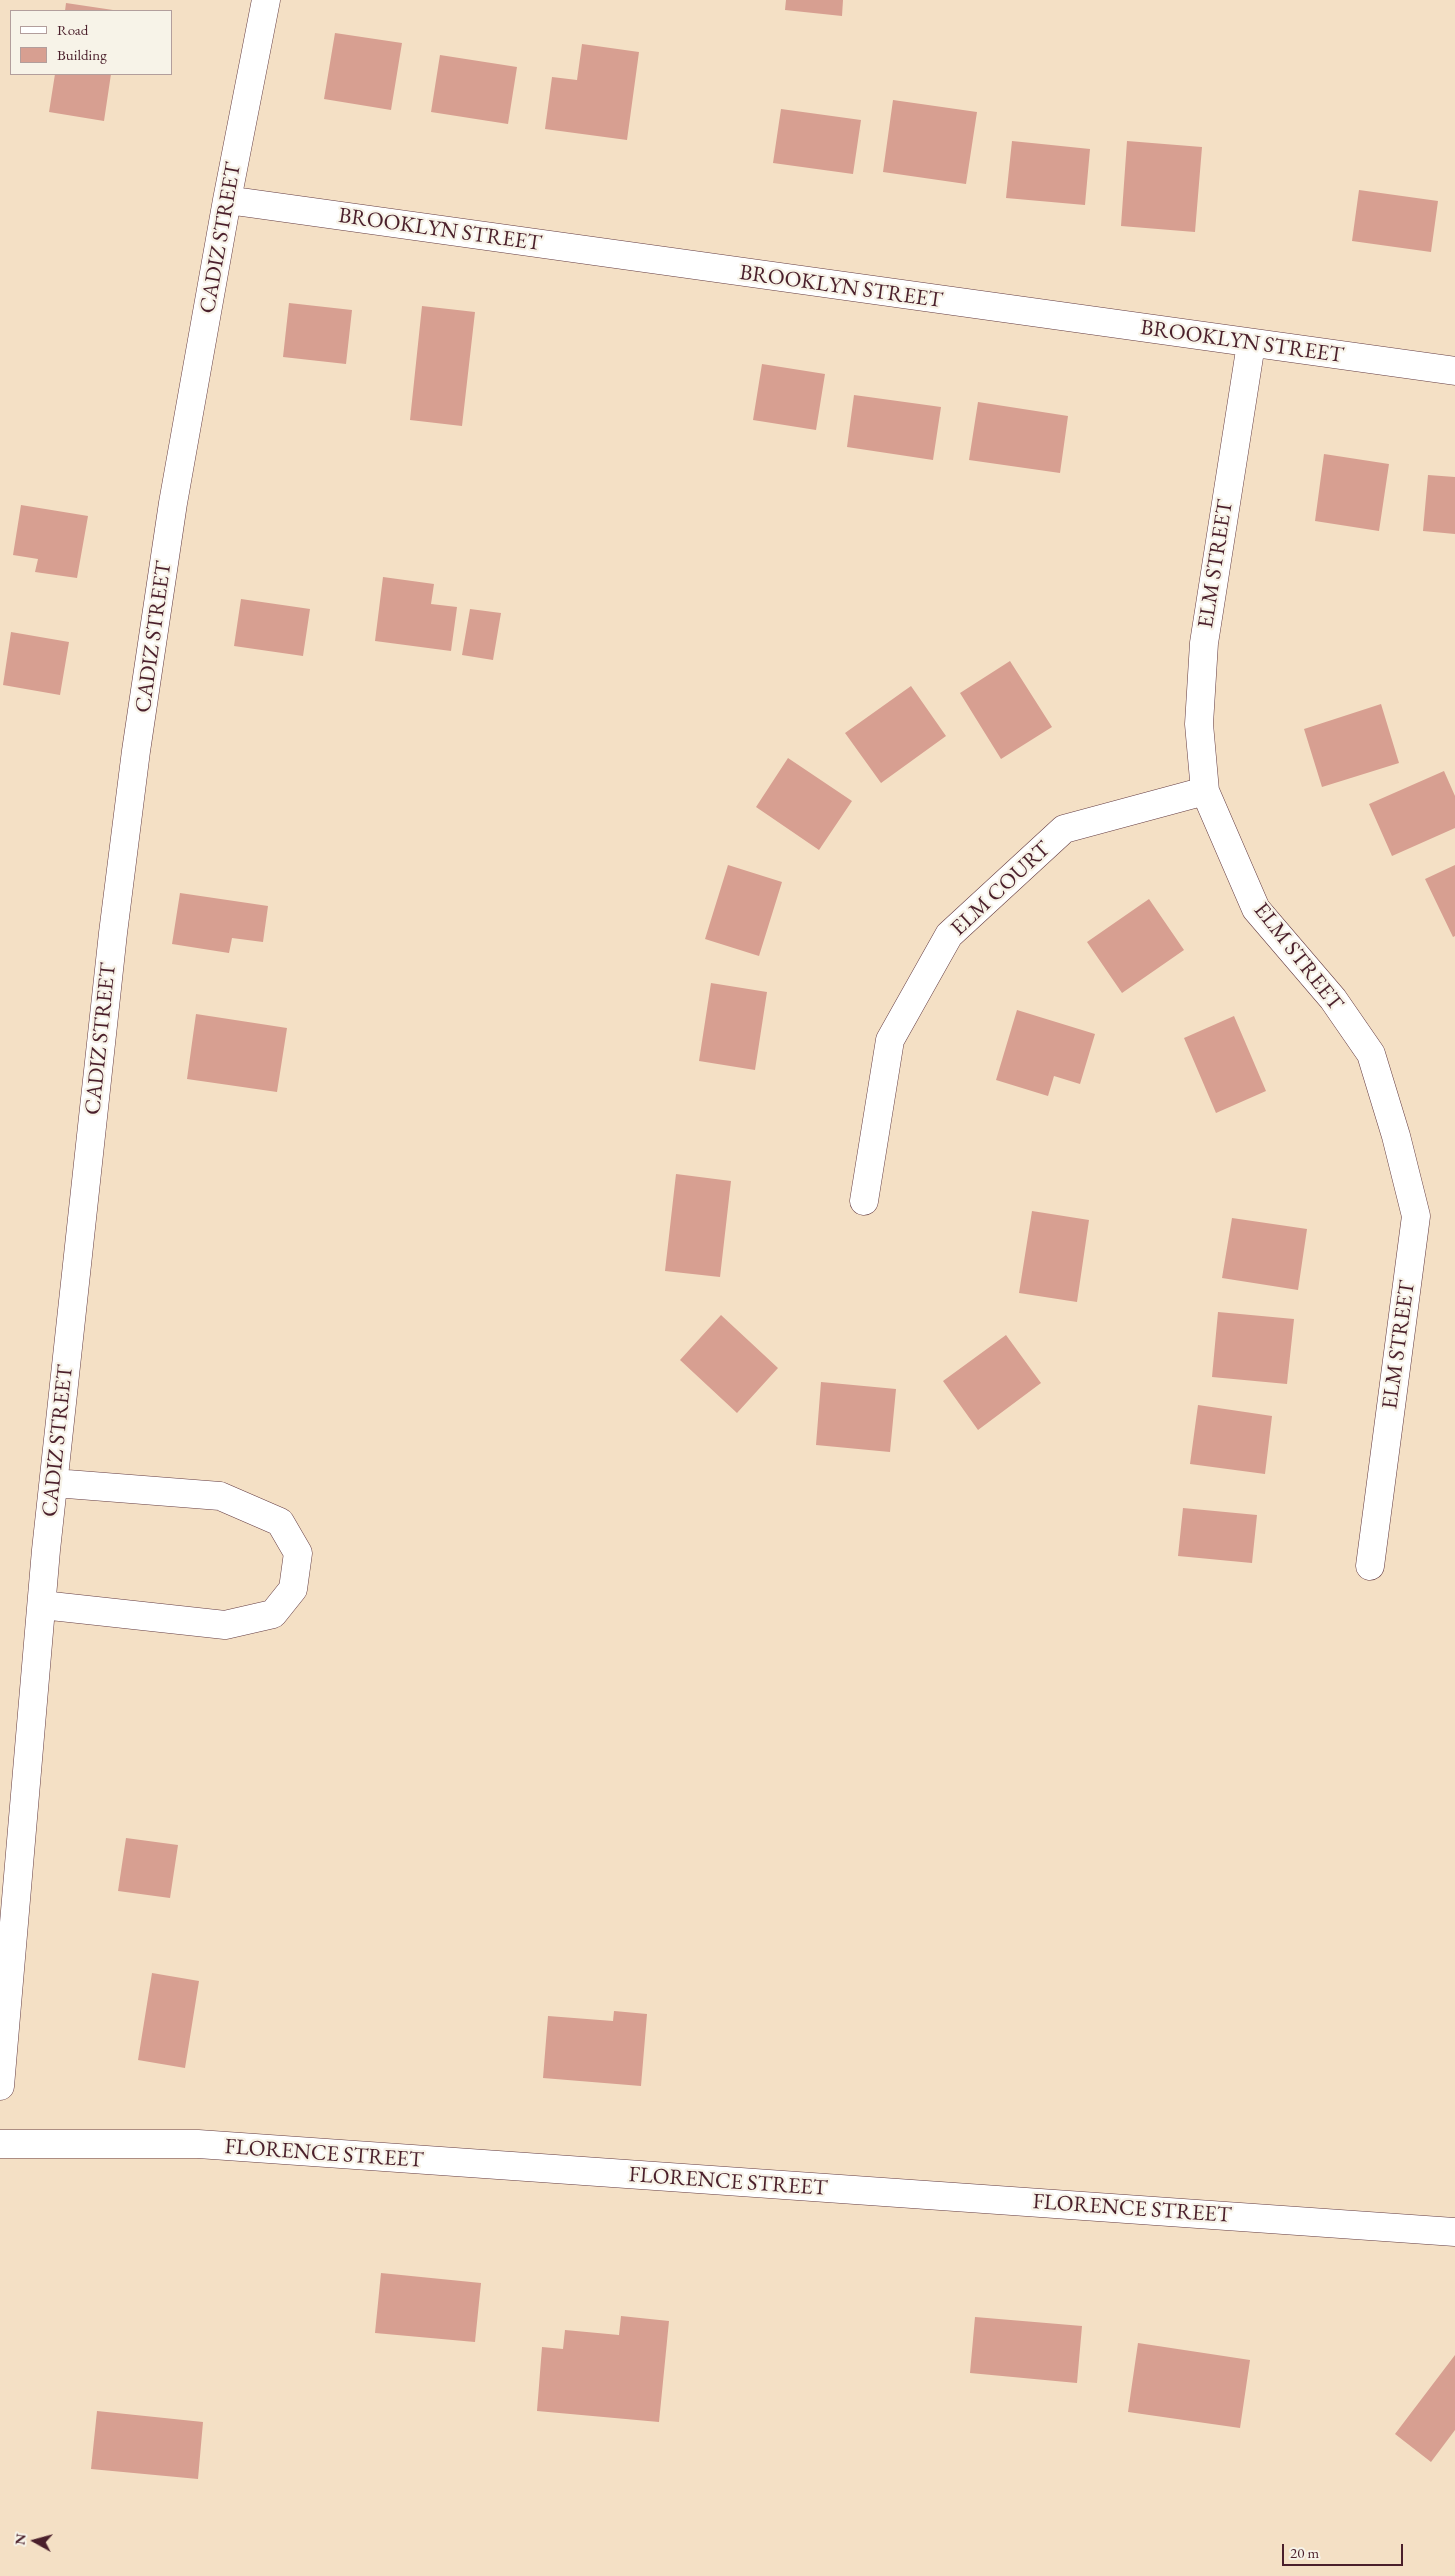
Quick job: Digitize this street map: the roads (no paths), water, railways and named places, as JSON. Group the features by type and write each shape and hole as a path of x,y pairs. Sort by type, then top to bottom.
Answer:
{"street":[{"name":"CADIZ STREET","path":"0,2086 54,1483 113,933 136,751 174,503 227,200 266,0"},
{"name":"BROOKLYN STREET","path":"227,200 1455,371"},
{"name":"ELM STREET","path":"1251,344 1204,643 1199,724 1205,791 1256,909 1333,999 1371,1054 1396,1136 1416,1216 1370,1566"},
{"name":"ELM COURT","path":"864,1201 890,1040 949,935 1064,830 1205,791"},
{"path":"42,1605 225,1625 273,1614 293,1589 298,1553 280,1522 220,1496 54,1483"},
{"name":"FLORENCE STREET","path":"0,2144 198,2144 1455,2232"}]}
